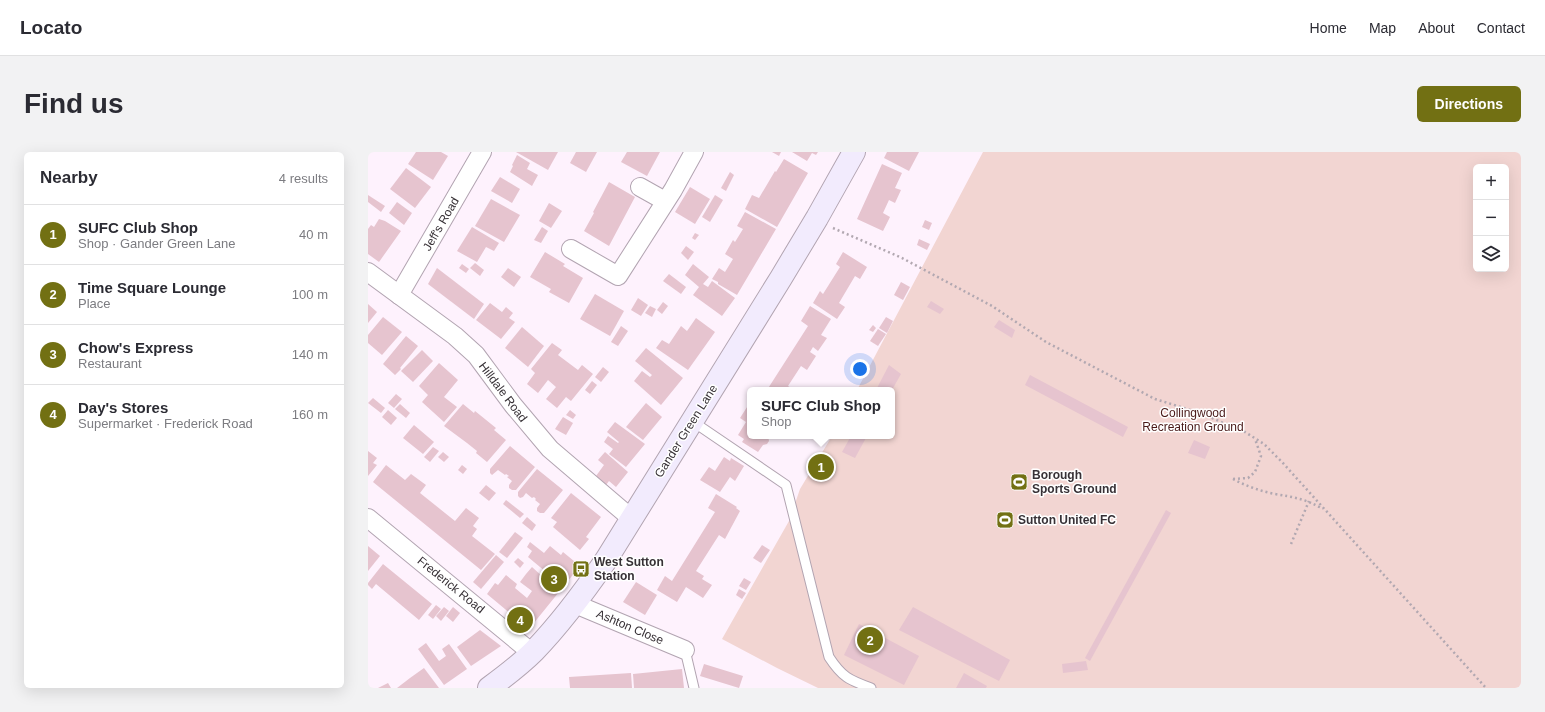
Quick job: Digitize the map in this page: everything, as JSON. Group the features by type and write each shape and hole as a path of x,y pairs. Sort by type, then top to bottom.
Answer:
{"street":[{"name":"Jeff's Road","path":"399,295 482,152"},
{"path":"571,249 618,276 694,152"},
{"name":"Gander Green Lane","path":"488,688 532,653 576,604 632,519 781,278 854,152"},
{"path":"640,187 665,201"},
{"name":"Hilldale Road","path":"368,272 460,340 476,355 513,405 550,449 632,519"},
{"name":"Frederick Road","path":"368,518 532,653"},
{"name":"Ashton Close","path":"576,604 685,650"}],"lane":[{"path":"692,421 786,485 829,657 838,670 850,680 871,688"},
{"path":"685,650 694,688"}],"path":[{"path":"834,228 902,258 992,306 1046,342 1155,399 1200,413 1245,432 1264,444 1486,688"},
{"path":"1255,438 1261,456 1255,472 1248,478 1233,479 1247,486 1260,490 1309,501 1325,510"},
{"path":"1291,544 1309,501"}],"green space":[{"name":"Collingwood Recreation Ground","path":"983,152 1521,152 1521,688 818,688 722,639 789,521 800,489 830,439 895,439 895,387 859,387"}],"building":[{"path":"416,152 441,152 448,156 433,180 408,164"},
{"path":"516,152 558,152 548,170"},
{"path":"576,152 597,152 586,172 570,163"},
{"path":"627,152 660,152 647,176 621,162"},
{"path":"772,152 781,152 779,156"},
{"path":"792,152 818,152 816,155 812,153 807,161"},
{"path":"887,152 919,152 909,171 884,158"},
{"path":"517,155 530,163 527,169 538,175 532,186 510,172"},
{"path":"784,159 808,173 777,227 745,209 752,195 759,198"},
{"path":"882,164 902,173 895,188 901,190 895,203 889,200 883,213 890,217 883,231 857,219"},
{"path":"406,168 431,187 415,208 390,189"},
{"path":"730,172 734,175 726,191 721,188"},
{"path":"500,177 520,189 512,203 491,191"},
{"path":"609,182 635,197 609,246 584,231"},
{"path":"690,187 710,199 695,224 675,212"},
{"path":"368,195 385,206 381,212 368,202"},
{"path":"715,195 723,200 710,222 702,217"},
{"path":"491,199 520,215 504,242 475,226"},
{"path":"397,202 412,213 404,225 389,213"},
{"path":"549,203 562,211 551,228 539,221"},
{"path":"745,212 776,229 737,295 712,279 719,268 725,272 733,259 725,254 733,240 735,242 743,229 737,226"},
{"path":"379,219 401,231 379,262 368,254 368,229 371,225 374,227"},
{"path":"925,220 932,223 929,230 922,227"},
{"path":"472,227 499,243 494,251 486,247 477,262 457,251"},
{"path":"542,227 548,231 541,243 534,240"},
{"path":"695,233 699,235 695,240 692,238"},
{"path":"919,239 930,244 927,250 917,245"},
{"path":"686,246 694,252 688,260 681,253"},
{"path":"545,252 565,264 563,266 583,278 569,303 549,292 551,289 530,277"},
{"path":"843,252 867,267 860,279 855,276 839,303 845,307 837,319 813,303 820,291 823,294 840,267 836,264"},
{"path":"475,263 484,270 480,276 470,268"},
{"path":"462,264 469,269 466,273 459,268"},
{"path":"693,264 709,277 703,284 708,287 712,281 735,298 722,316 693,295 699,287 685,275"},
{"path":"437,268 484,304 474,319 428,284"},
{"path":"508,268 521,277 514,287 501,277"},
{"path":"669,274 686,287 681,294 663,281"},
{"path":"901,282 910,287 903,300 894,295"},
{"path":"595,294 624,311 610,336 580,319"},
{"path":"638,298 648,305 641,316 631,310"},
{"path":"931,301 944,309 940,314 927,307"},
{"path":"663,302 668,306 662,314 657,310"},
{"path":"490,303 502,312 506,307 513,313 509,318 515,322 501,339 476,320"},
{"path":"368,304 377,312 368,323"},
{"path":"650,306 656,309 652,317 645,313"},
{"path":"810,306 831,319 821,335 827,338 818,351 813,347 810,352 816,356 807,370 801,366 788,386 790,387 769,387 808,326 801,321"},
{"path":"383,317 402,332 382,355 368,343 368,335"},
{"path":"886,317 893,321 887,333 879,328"},
{"path":"696,318 715,332 688,370 656,348 662,340 669,344 681,326 687,331"},
{"path":"999,320 1015,330 1012,338 994,327"},
{"path":"873,325 876,328 873,332 869,330"},
{"path":"621,326 628,331 618,346 611,342"},
{"path":"522,327 544,346 528,367 505,348"},
{"path":"878,329 886,334 878,346 870,341"},
{"path":"406,336 418,346 395,375 383,364"},
{"path":"552,343 562,350 558,355 578,370 582,365 593,374 571,401 566,397 557,408 546,399 556,387 548,380 538,393 527,384 535,373 531,369"},
{"path":"646,348 683,378 661,405 634,381 642,371 650,377 652,375 635,361"},
{"path":"422,350 433,361 413,382 401,371"},
{"path":"439,363 458,380 444,397 457,407 444,422 422,402 428,395 419,386"},
{"path":"889,365 901,374 894,387 878,387"},
{"path":"861,366 867,370 863,377 857,374"},
{"path":"603,367 609,372 601,382 595,377"},
{"path":"1030,375 1128,427 1123,437 1025,385"},
{"path":"592,381 597,385 590,394 585,390"},
{"path":"396,394 402,399 394,408 388,403"},
{"path":"373,398 385,408 381,413 368,403"},
{"path":"646,403 662,417 643,440 626,427"},
{"path":"400,404 410,413 406,418 395,409"},
{"path":"463,404 474,413 475,411 496,428 494,430 506,440 487,462 476,453 477,451 444,426"},
{"path":"747,407 747,439 769,439 767,444 763,445 758,452 742,442 744,439 738,435 746,422 740,418"},
{"path":"388,410 397,418 391,425 382,417"},
{"path":"570,410 576,415 573,419 566,415"},
{"path":"563,417 573,423 566,435 555,429"},
{"path":"615,422 645,444 626,467 609,454 613,449 604,442 608,436 618,443 619,442 607,432"},
{"path":"414,425 434,442 423,454 403,438"},
{"path":"849,439 865,439 855,458 842,452"},
{"path":"1194,440 1210,447 1205,459 1188,453"},
{"path":"510,446 535,467 516,490 509,488 512,481 506,474 505,475 498,470 492,475 490,473 490,469"},
{"path":"433,447 439,451 430,462 424,457"},
{"path":"368,451 377,458 373,463 377,465 368,476"},
{"path":"443,452 449,457 444,462 438,457"},
{"path":"605,452 628,472 616,487 609,481 606,485 596,476 604,465 598,460"},
{"path":"823,452 833,459 820,480 809,474"},
{"path":"724,457 730,461 731,458 744,466 735,481 730,477 720,492 700,480 709,467 715,471"},
{"path":"386,465 405,480 411,474 426,485 420,493 455,521 466,508 479,518 473,526 477,529 472,536 495,554 481,570 373,482"},
{"path":"462,465 467,469 463,474 458,470"},
{"path":"537,469 563,490 544,513 537,511 540,504 534,497 532,498 526,493 523,497 520,498 518,496 518,492"},
{"path":"486,485 496,493 489,501 479,493"},
{"path":"571,493 601,517 586,537 589,539 580,550 553,527 557,522 551,518"},
{"path":"716,494 737,507 736,508 740,511 725,539 719,535 696,571 704,576 702,579 712,585 703,598 686,587 677,602 657,590 665,576 672,581 715,512 708,508"},
{"path":"506,500 524,514 520,518 503,504"},
{"path":"1166,510 1171,513 1090,661 1085,658"},
{"path":"527,517 536,525 532,531 522,523"},
{"path":"515,532 523,538 507,558 499,552"},
{"path":"530,542 544,553 550,546 561,555 563,552 580,566 529,629 487,594 495,583 498,585 506,575 517,584 515,588 527,598 532,591 520,582 532,567 543,577 546,572 528,557 532,551 527,547"},
{"path":"762,545 770,550 761,563 753,558"},
{"path":"368,546 380,556 368,571"},
{"path":"496,555 504,562 481,589 473,582"},
{"path":"518,558 524,563 520,568 514,562"},
{"path":"383,564 432,604 419,620 376,584 372,589 368,585"},
{"path":"744,578 751,582 746,590 739,586"},
{"path":"636,582 657,595 645,615 623,602"},
{"path":"739,589 746,593 742,599 736,595"},
{"path":"436,605 441,609 433,619 428,615"},
{"path":"444,607 449,611 441,621 436,616"},
{"path":"453,607 460,613 453,622 446,616"},
{"path":"913,607 1010,660 999,681 899,630"},
{"path":"859,624 919,656 904,685 844,655"},
{"path":"480,630 501,646 471,666 457,647"},
{"path":"426,643 439,661 446,656 442,649 449,644 467,669 444,685 418,649"},
{"path":"1086,661 1088,670 1063,673 1062,664"},
{"path":"704,664 743,676 739,688 700,676"},
{"path":"424,668 439,688 397,688 410,678"},
{"path":"682,669 684,688 634,688 633,674"},
{"path":"631,673 632,688 570,688 569,677"},
{"path":"964,673 987,686 986,688 956,688"},
{"path":"388,683 391,688 378,688"}],"place":[{"name":"SUFC Club Shop","path":"821,467"},
{"name":"Borough Sports Ground","path":"1019,482"},
{"name":"Sutton United FC","path":"1005,520"},
{"name":"West Sutton Station","path":"581,569"},
{"name":"Chow's Express","path":"554,579"},
{"name":"Day's Stores","path":"520,620"},
{"name":"Time Square Lounge","path":"870,640"}]}
